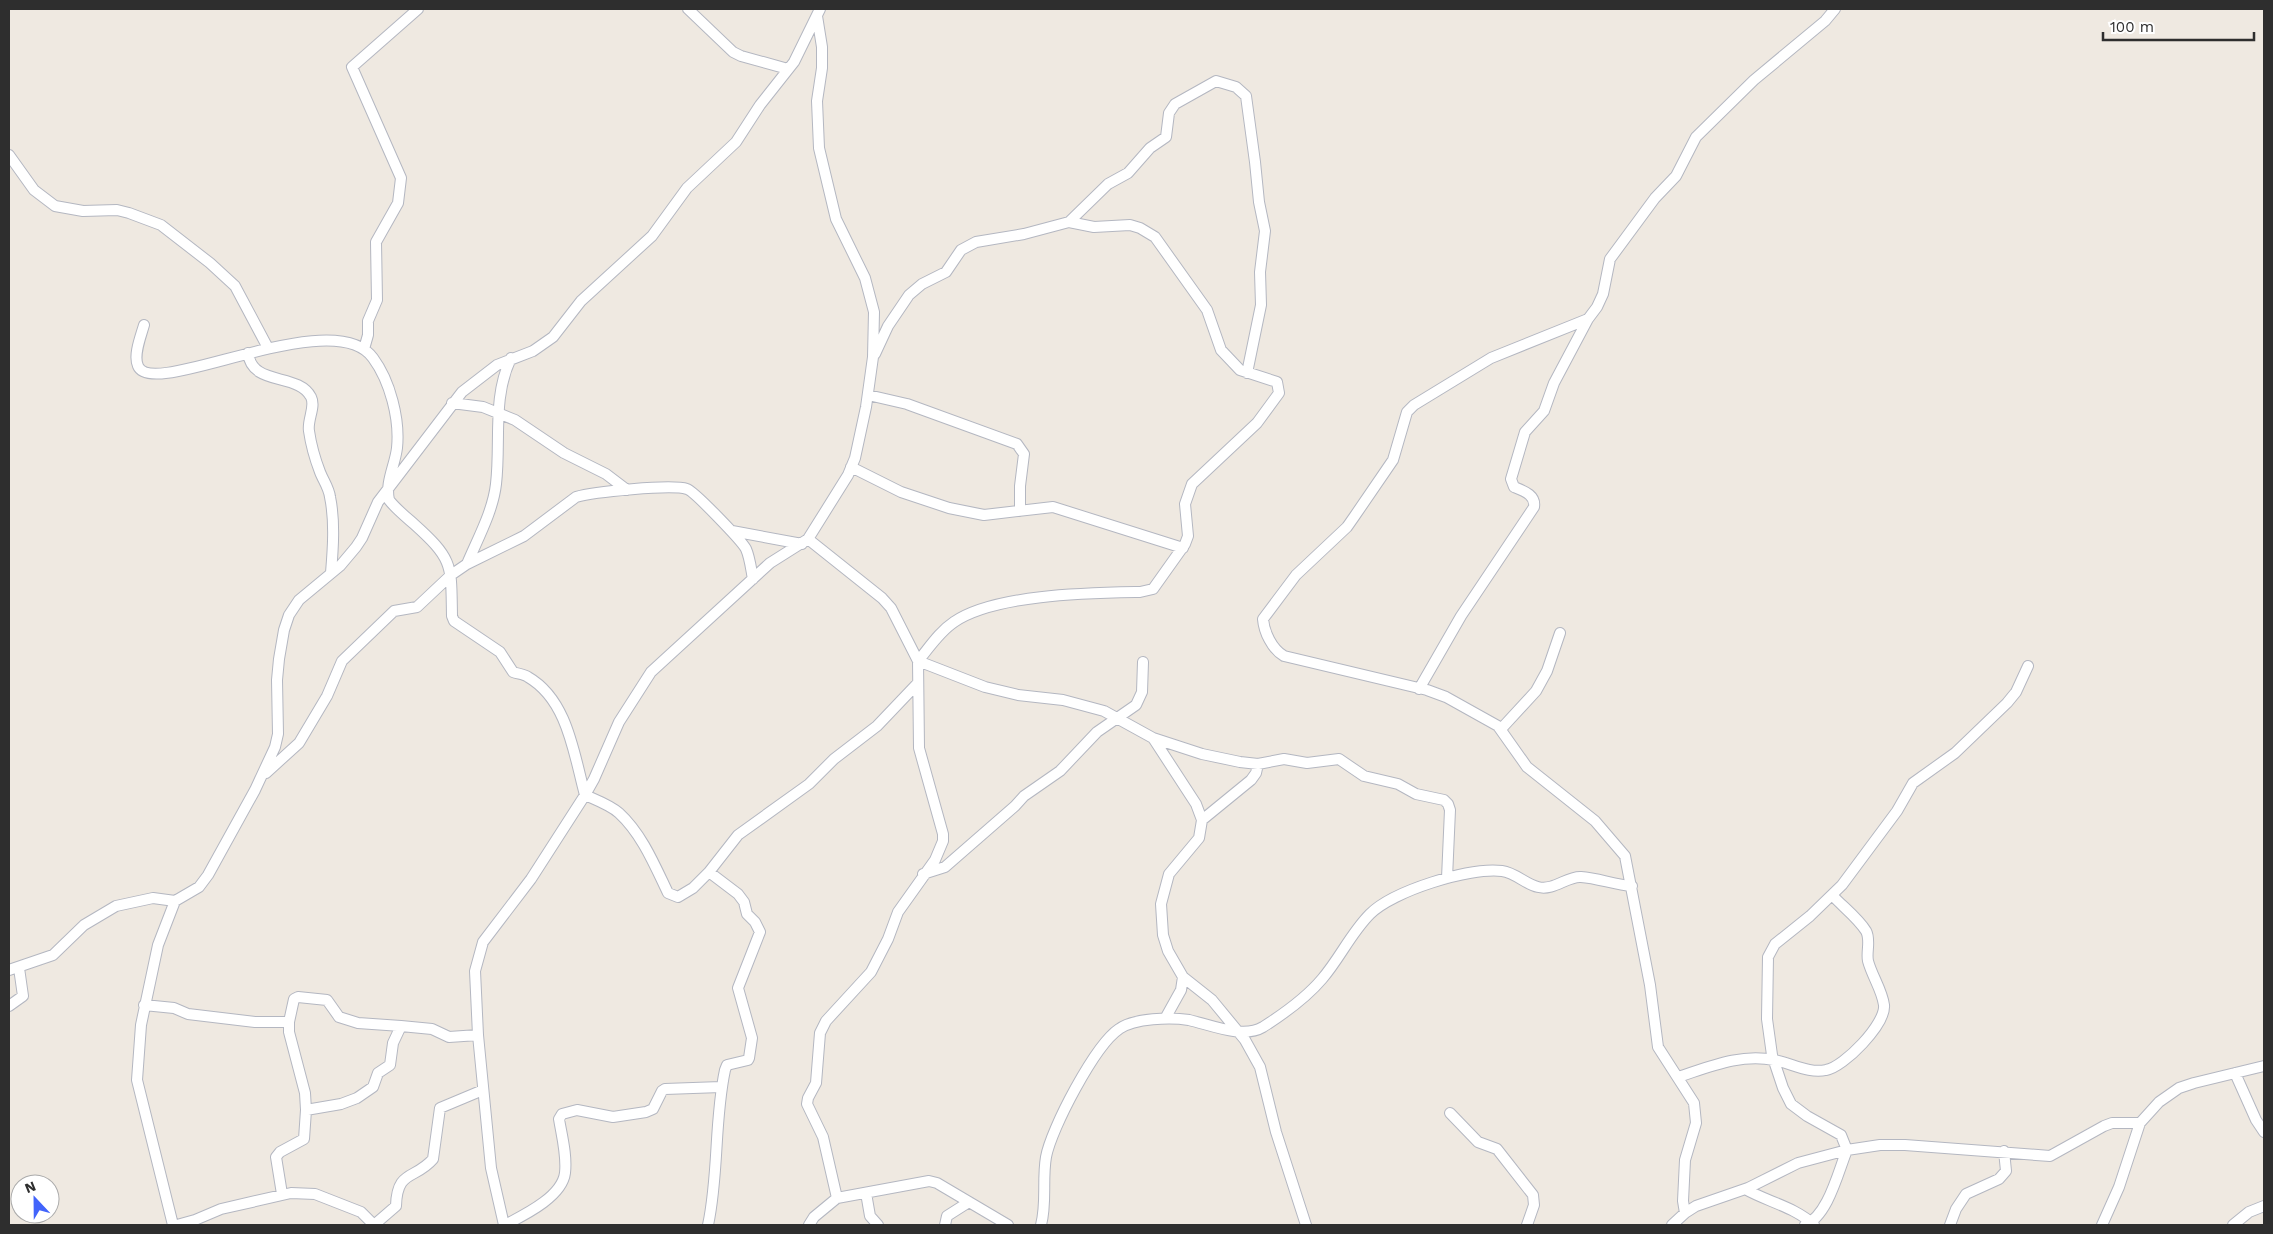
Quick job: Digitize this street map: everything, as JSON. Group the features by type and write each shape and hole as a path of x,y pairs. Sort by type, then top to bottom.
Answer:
{"street":[{"path":"364,349 368,335 368,321 377,300 376,242 398,203 401,178 352,67 418,9"},
{"path":"688,9 733,52 788,70"},
{"path":"1419,688 1461,616 1534,507 1533,498 1527,492 1514,486 1511,479 1525,432 1544,411 1554,383 1588,319 1597,307 1603,294 1610,259 1655,198 1676,176 1696,137 1745,89 1825,21 1835,9"},
{"path":"9,1006 22,996 14,969 53,955 84,925 116,906 153,898 175,901 199,887 208,875 262,776 275,747 278,734 277,680 284,630 289,615 299,600 331,574 359,542 374,509 388,488 462,392 491,369 511,358 533,351 553,338 581,302 652,236 687,188 736,142 788,70 817,12"},
{"path":"721,1087 665,1089 662,1091 653,1109 646,1112 607,1117 577,1110 562,1114 560,1119 565,1155 562,1181 541,1205 504,1225 491,1168 478,1035 475,971 483,942 531,879 585,795 619,722 652,672 770,563 805,542 852,467 868,395 873,358 873,304 861,268 836,219 819,148 817,101 822,57 817,12"},
{"path":"1069,222 1108,184 1128,173 1150,148 1166,136 1169,112 1175,104 1213,82 1236,87 1242,91 1246,96 1255,162 1258,202 1265,230 1260,272 1261,305 1247,373"},
{"path":"9,154 34,190 55,206 67,210 123,212 161,225 210,263 235,286 268,348"},
{"path":"873,358 888,326 909,295 916,288 946,272 961,250 976,242 1024,234 1069,222 1094,227 1130,225 1140,228 1155,237 1207,310 1221,350 1234,364 1247,373 1277,382 1279,393 1260,419 1192,484 1185,504 1188,536 1183,548 1153,589 1140,592 1056,596 988,607 963,616 952,623 937,637 918,662"},
{"path":"1588,319 1491,358 1414,405 1407,412 1390,466 1380,476 1351,522 1296,575 1263,619 1264,627 1277,652 1284,656 1419,688 1446,697 1501,729 1527,767 1595,821 1625,856 1650,985 1658,1047 1694,1103 1696,1123 1685,1160 1683,1200 1679,1221"},
{"path":"144,325 137,358 138,367 144,372 166,373 268,348 307,341 333,340 352,343 371,355 386,382 396,425 397,447 388,488 389,500 446,557 451,575 452,616 454,621 497,650 513,672 528,676 545,691 564,721 585,795 619,812 634,830 651,856 668,893 673,896 683,895 709,872 738,835 809,784 834,759 876,726 917,684"},
{"path":"248,354 249,360 255,369 267,376 296,385 308,393 312,401 308,430 316,461 329,490 332,506 333,551 331,574"},
{"path":"467,564 488,515 496,484 501,384 511,358"},
{"path":"868,395 907,404 1018,444 1024,454 1020,486 1020,511"},
{"path":"452,403 474,405 514,420 564,453 606,474 627,490"},
{"path":"852,467 901,492 949,508 984,515 1020,511 1041,506 1053,507 1183,548"},
{"path":"262,776 298,743 327,696 338,667 351,651 394,611 417,607 451,575 467,564 524,536 576,497 586,494 627,490 688,489 699,496 719,520 732,531 745,548 754,579"},
{"path":"732,531 805,542 882,598 891,608 918,662 919,748 943,834 943,841 935,860 900,907 888,939 871,972 828,1016 820,1032 816,1083 807,1104 823,1137 837,1198"},
{"path":"1501,729 1536,691 1547,671 1560,633"},
{"path":"918,662 985,687 1080,704 1104,711 1153,738 1202,754 1258,764 1279,760 1307,763 1339,760 1367,777 1398,784 1416,794 1444,800 1450,810 1447,878"},
{"path":"923,874 945,867 1024,796 1060,771 1097,732 1136,705 1141,696 1143,662"},
{"path":"1745,1189 1761,1198 1791,1209 1810,1224 1824,1207 1847,1150 1842,1135 1807,1116 1791,1104 1773,1060 1767,1018 1768,958 1775,944 1810,916 1842,885 1883,831 1913,783 1955,753 1995,715 2016,692 2028,666"},
{"path":"1153,738 1196,804 1202,820 1199,838 1169,874 1161,904 1163,935 1168,951 1184,976 1212,1000 1236,1030 1260,1067 1276,1132 1306,1225"},
{"path":"1202,820 1252,780 1258,764"},
{"path":"1041,1225 1045,1207 1046,1156 1072,1091 1104,1045 1119,1029 1166,1017 1252,1032 1261,1028 1307,995 1323,978 1362,923 1382,904 1447,878 1477,871 1502,871 1518,875 1538,887 1560,885 1579,877 1632,886"},
{"path":"708,1225 712,1202 715,1142 721,1087 726,1067 748,1060 752,1038 738,988 760,932 755,922 747,914 744,902 738,894 709,872"},
{"path":"1678,1077 1736,1059 1749,1058 1773,1060 1814,1071 1833,1069 1842,1064 1857,1049 1883,1013 1884,1002 1868,962 1866,932 1832,895"},
{"path":"173,1225 137,1074 144,1006 158,945 175,901"},
{"path":"1166,1017 1181,990 1184,976"},
{"path":"282,1194 276,1157 280,1152 304,1139 306,1110 303,1086 289,1032 294,999 298,997 327,1000 339,1017 358,1023 432,1029 449,1037 478,1035"},
{"path":"144,1006 174,1008 188,1014 255,1022 289,1022"},
{"path":"306,1110 351,1101 373,1087 378,1073 390,1065 393,1043 401,1026"},
{"path":"2104,1224 2140,1123 2159,1102 2179,1088 2264,1066"},
{"path":"2235,1073 2256,1120 2264,1132"},
{"path":"177,1225 221,1209 282,1194 315,1194 362,1212 374,1225 396,1206 397,1191 403,1180 433,1159 440,1108 483,1090"},
{"path":"1450,1113 1478,1142 1497,1150 1533,1195 1534,1205 1527,1225"},
{"path":"1679,1221 1708,1201 1745,1189 1798,1163 1847,1150 1880,1145 1905,1145 2004,1151 2050,1156 2104,1126 2140,1123"},
{"path":"1950,1225 1956,1208 1966,1194 2000,1179 2006,1171 2004,1151"},
{"path":"809,1225 814,1217 837,1198 929,1181 937,1183 1008,1225"},
{"path":"866,1192 870,1216 878,1225"},
{"path":"944,1225 947,1216 970,1202"},
{"path":"2233,1225 2249,1212 2264,1206"}]}
